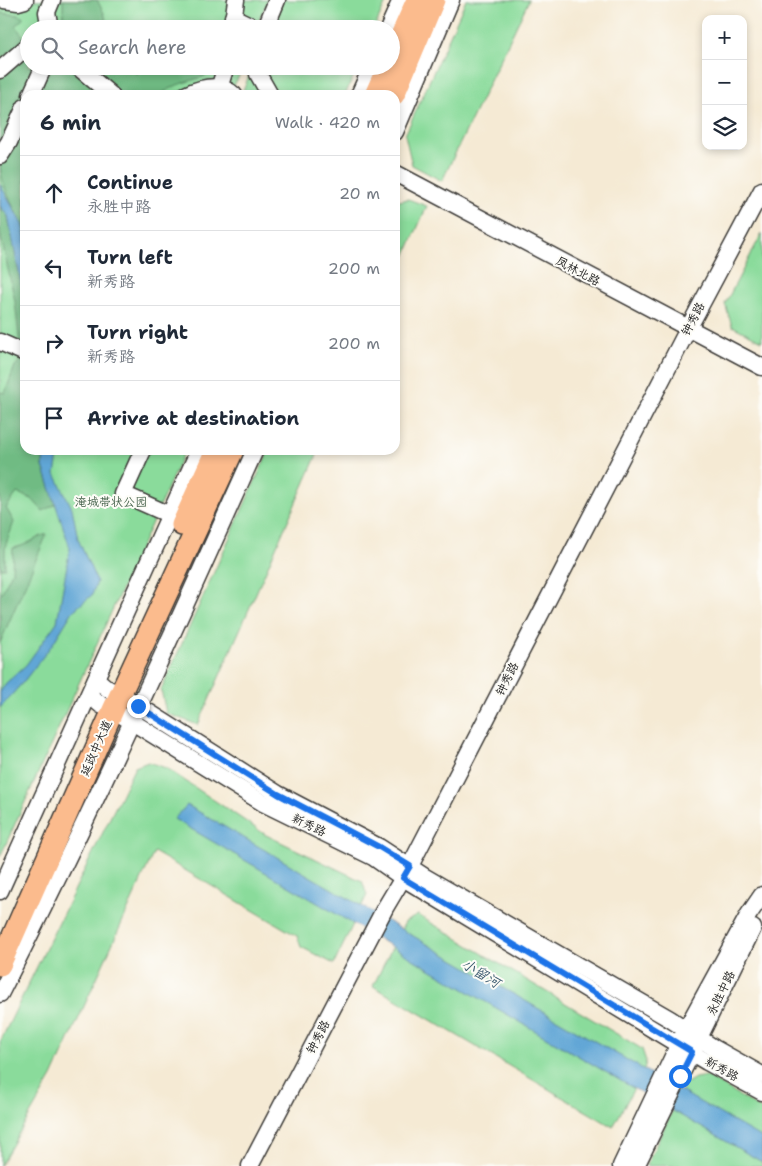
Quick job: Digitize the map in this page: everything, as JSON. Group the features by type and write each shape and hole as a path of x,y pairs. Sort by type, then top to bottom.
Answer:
{"main road":[{"path":"400,38 417,0"},
{"path":"396,90 434,0"},
{"path":"377,90 384,75"},
{"name":"延政中大道","path":"0,936 105,695 214,455"},
{"name":"延政中大道","path":"0,965 105,695 230,455"}],"street":[{"path":"4,0 18,2 25,0"},
{"path":"32,0 49,19"},
{"path":"233,20 236,0"},
{"path":"263,20 277,0"},
{"path":"392,20 400,0"},
{"path":"400,120 451,0"},
{"path":"0,70 20,53"},
{"path":"33,90 40,75"},
{"path":"88,75 105,90"},
{"path":"221,90 224,75"},
{"path":"259,75 267,90"},
{"path":"361,90 368,75"},
{"path":"202,90 212,87 216,90"},
{"path":"0,156 20,118"},
{"name":"凤林北路","path":"400,176 762,368"},
{"name":"钟秀路","path":"250,1166 385,908 406,872 762,190"},
{"path":"0,342 20,351"},
{"path":"141,455 123,494 170,515"},
{"path":"0,890 105,695 170,515 198,455"},
{"path":"0,994 48,899 253,455"},
{"name":"新秀路","path":"105,695 138,706 278,794 379,847 406,872"},
{"name":"新秀路","path":"105,695 131,721 264,803 406,872 689,1041 762,1092"},
{"path":"636,1166 659,1104 673,1073 749,914 762,895"},
{"name":"永胜中路","path":"689,1041 762,910"},
{"name":"新秀路","path":"689,1041 762,1075"},
{"path":"622,1166 659,1104"}],"green space":[{"name":"淹城带状公园","path":"0,0 268,0 259,20 20,20 20,75 239,76 232,90 20,90 20,455 183,455 0,857"},
{"path":"63,0 97,0 106,20 63,20"},
{"path":"282,0 387,0 378,20 274,20"},
{"path":"466,0 529,0 442,181 412,165 405,135"},
{"path":"0,13 18,15 24,18 15,26 20,32 20,42 0,60"},
{"path":"20,59 20,75 33,75 25,90 20,90 20,101 0,143 0,76"},
{"path":"46,75 82,75 99,90 38,90"},
{"path":"99,75 205,75 168,90 113,90"},
{"path":"249,75 354,75 347,90 243,90"},
{"path":"20,125 20,223 6,191 1,171 0,161"},
{"path":"408,199 427,206 400,268 400,201"},
{"path":"0,206 8,216 20,278 20,345 15,301 0,233"},
{"path":"762,233 762,341 732,326 725,304"},
{"path":"20,361 20,455 44,455 43,466 56,504 43,511 32,499 17,493 6,508 14,522 5,547 5,568 0,568 0,392 5,393 15,366"},
{"path":"267,455 317,455 198,725 166,713 161,690"},
{"path":"47,534 0,643 0,596 12,572 13,548 22,546"},
{"path":"148,762 166,768 266,835 362,881 367,895 334,964 301,947 297,936 154,852 52,1077 0,1166 0,1042 135,767"},
{"path":"418,915 642,1049 646,1061 644,1070 613,1127 373,986 405,922"},
{"path":"707,1076 762,1110 762,1166 646,1166 685,1084 695,1078"}],"water":[{"path":"0,184 20,220 20,278 8,216 0,206"},
{"path":"44,455 58,455 55,474 72,508 78,539 97,582 92,595 73,611 52,645 0,708 0,692 6,683 26,665 57,622 70,548 43,466"},
{"path":"187,805 762,1138 762,1162 174,819"}],"route":[{"path":"138,706 278,794 379,847 410,866 403,878 692,1052 680,1076"}],"water label":[{"name":"小留河","path":"481,973"}]}
